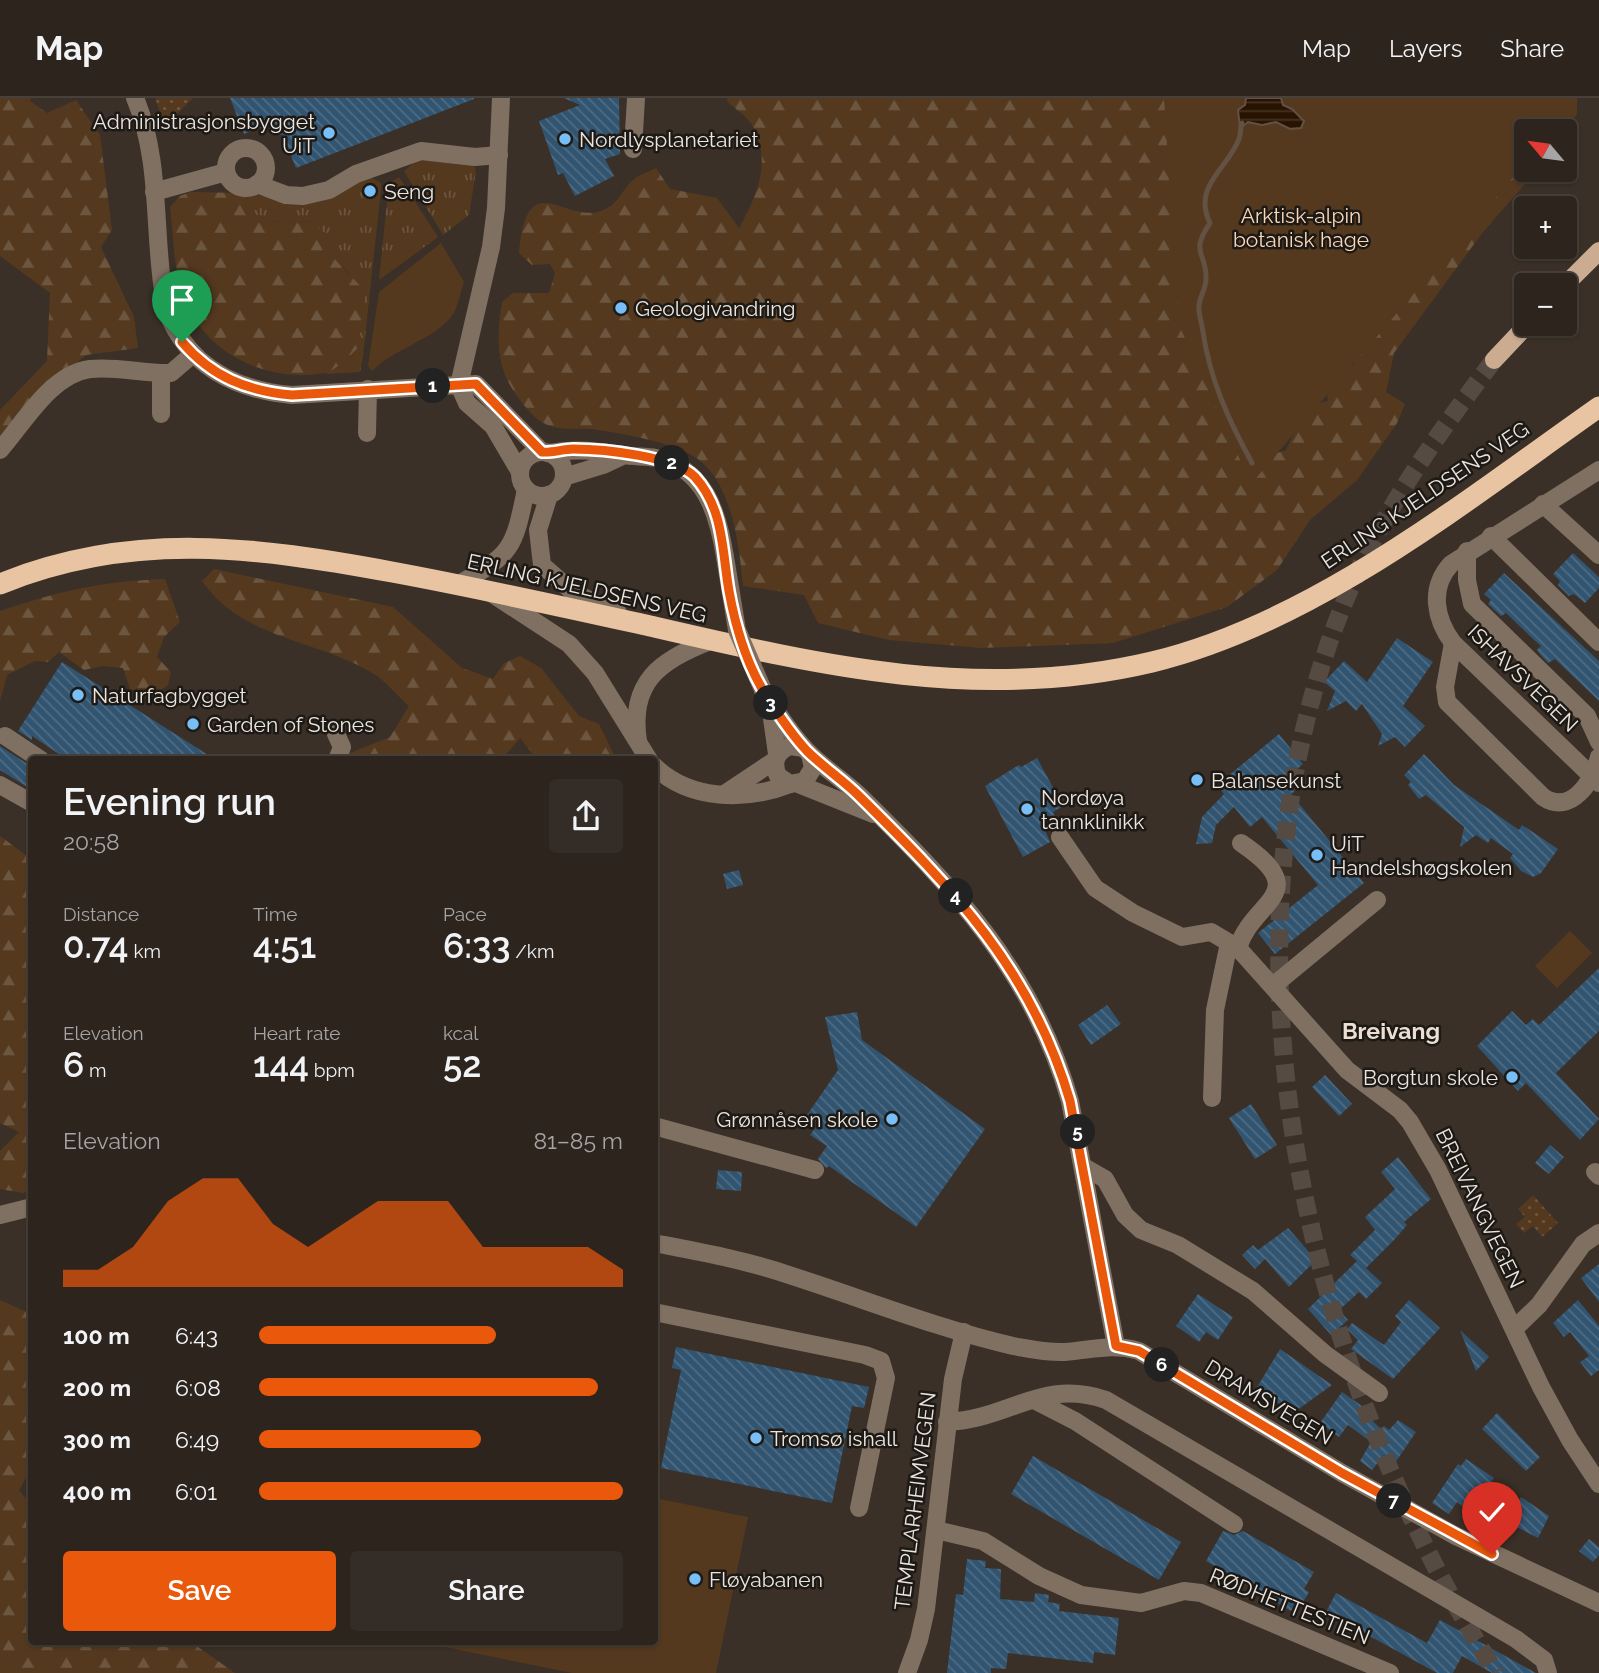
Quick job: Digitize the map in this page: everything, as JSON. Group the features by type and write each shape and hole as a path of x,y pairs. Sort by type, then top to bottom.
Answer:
{"highway":[{"name":"ERLING KJELDSENS VEG","path":"0,584 58,565 110,554 169,547 230,547 339,562 459,584 710,641 835,666 947,681 1045,680 1157,661 1221,639 1289,610 1362,571 1599,407"}],"main road":[{"path":"1577,273 1599,251"},
{"path":"1494,360 1517,336"}],"street":[{"path":"135,98 142,114 166,309 173,328 192,354 220,377 262,393 292,395 476,384 545,452 562,464 565,477"},
{"path":"459,584 507,553 515,540 526,489 520,472 492,426 467,403 460,385 491,247 501,98"},
{"path":"633,149 636,98"},
{"path":"257,184 266,167 256,150 236,149 227,159 226,172 238,187 257,184 286,195 303,196 329,190 356,174 421,150 475,157 499,155"},
{"path":"153,192 226,172"},
{"path":"0,450 49,393 76,372 115,369 171,373 192,354"},
{"path":"161,373 161,414"},
{"path":"366,433 368,389"},
{"path":"520,472 530,456 545,452 571,449 624,455 667,461 694,476 709,496 720,527 737,630 766,695 807,751 859,796 938,876 991,937 1011,966 1063,1076 1084,1167 1116,1346"},
{"path":"526,489 537,496 549,495 559,488 565,477 624,455"},
{"name":"ISHAVSVEGEN","path":"1596,781 1453,643 1443,629 1438,615 1438,587 1443,573 1467,551 1599,470"},
{"path":"549,495 537,537 539,556 547,571 575,593 650,626"},
{"path":"1543,504 1599,555"},
{"path":"1491,536 1599,642"},
{"path":"1467,551 1467,580 1472,604 1587,716 1599,742"},
{"path":"489,590 569,644 595,673 644,754"},
{"path":"644,754 635,712 638,698 649,678 671,658 710,641"},
{"path":"1453,643 1445,687 1447,702 1529,785 1551,802 1562,802 1596,781 1599,758"},
{"path":"766,695 778,776 876,815"},
{"path":"336,734 342,747 339,756"},
{"path":"5,736 35,756"},
{"path":"726,793 790,746 807,751"},
{"path":"658,769 679,785 702,793 749,796 794,784 810,775 813,768 807,751"},
{"path":"0,785 28,801"},
{"name":"BREIVANGVEGEN","path":"1060,837 1095,888 1133,913 1182,937 1211,932 1233,945 1274,985 1347,1070 1400,1110 1410,1122 1438,1170 1467,1237 1558,1419 1599,1485"},
{"path":"1212,1098 1215,1010 1233,945 1243,931 1273,902 1276,890 1271,868 1264,859 1241,843"},
{"path":"1274,985 1377,900"},
{"path":"658,1127 815,1170"},
{"path":"1084,1167 1105,1179 1125,1215 1141,1230 1178,1245 1253,1292 1316,1348 1379,1393"},
{"path":"0,1215 28,1208"},
{"path":"1514,1329 1539,1305 1583,1244 1599,1233"},
{"name":"DRAMSVEGEN","path":"658,1244 788,1274 964,1332 1038,1351 1064,1352 1116,1346 1139,1351 1342,1473 1456,1535 1599,1603"},
{"path":"658,1313 881,1361 886,1378 859,1508"},
{"name":"TEMPLARHEIMVEGEN","path":"907,1673 919,1640 936,1530 947,1422 964,1332"},
{"path":"947,1422 985,1417 1057,1392 1083,1392 1106,1400 1516,1639 1544,1660 1548,1673"},
{"path":"1034,1399 1075,1421 1234,1524"},
{"name":"RØDHETTESTIEN","path":"936,1530 983,1541 1039,1576 1080,1595 1141,1603 1184,1591 1201,1593 1390,1673"}],"green space":[{"path":"0,98 31,98 30,101 47,113 76,100 100,135 112,230 101,247 134,317 138,348 86,355 40,392 0,437 0,410 47,361 50,293 0,256"},
{"path":"155,98 193,98 165,126"},
{"path":"727,98 1215,98 1268,456 1286,450 1307,406 1328,401 1324,371 1353,366 1371,329 1514,151 1514,182 1527,182 1483,232 1394,353 1386,392 1405,404 1397,423 1357,480 1310,520 1277,570 1227,607 1113,643 981,648 889,640 818,623 804,595 743,586 736,535 727,501 710,471 698,459 646,439 591,429 548,425 527,409 504,372 499,349 502,302 513,293 549,293 555,273 550,264 532,265 519,253 523,225 530,210 540,203 591,213 606,209 634,179 656,168 670,189 717,198 739,228 757,190 762,164 761,151 752,125"},
{"name":"Arktisk-alpin botanisk hage","path":"1164,98 1567,98 1570,111 1563,119 1514,119 1514,176 1251,484 1179,325"},
{"path":"1554,98 1577,98 1577,114 1574,119 1539,119"},
{"path":"421,157 472,163 476,171 469,215 443,235 404,171"},
{"path":"368,176 381,183 381,189 360,372 326,374 358,348 350,274 331,255 310,221 279,222 259,217 245,204 241,193 270,197"},
{"path":"399,177 438,237 379,280 389,183"},
{"path":"190,192 241,193 245,204 260,217 279,222 311,221 334,241 331,255 366,292 358,348 328,372 282,374 243,361 225,351 209,337 186,303 176,268 170,207 180,196"},
{"path":"441,243 464,282 455,310 442,326 391,356 372,371 368,366 379,292"},
{"path":"214,569 393,607 462,668 493,679 504,663 520,656 541,668 579,716 599,724 615,756 535,756 520,738 505,756 348,756 350,753 390,737 409,706 381,679 355,664 261,628 239,616 219,601 202,581"},
{"path":"165,579 180,622 164,637 157,657 171,672 168,685 152,696 130,689 123,668 103,666 84,670 59,652 48,662 35,661 7,675 0,701 0,611 81,588"},
{"path":"0,836 28,857 28,1191 0,1189 0,1151 19,1132 0,1123"},
{"path":"1570,931 1592,953 1557,988 1535,966"},
{"path":"1533,1195 1558,1223 1542,1237 1533,1226 1524,1233 1516,1224 1525,1217 1518,1209"},
{"path":"0,1300 28,1313 28,1474 19,1490 28,1501 28,1645 195,1645 235,1673 0,1673"},
{"name":"Fløyabanen","path":"658,1499 748,1517 716,1673 572,1673 435,1645 658,1645"}],"shaded area":[{"path":"1246,98 1281,98 1283,105 1292,109 1304,121 1301,128 1290,129 1276,122 1262,125 1248,122 1240,128 1238,110 1245,105"}],"building":[{"name":"Administrasjonsbygget UiT","path":"230,98 474,99 296,168 283,135 272,135 268,125 244,134"},
{"path":"564,98 619,98 620,154 605,159 614,176 575,196 563,173 558,175 539,121 580,105"},
{"path":"1573,553 1599,577 1599,588 1585,603 1574,594 1569,596 1558,585 1560,581 1553,574"},
{"path":"1504,573 1599,661 1599,701 1555,659 1548,663 1537,650 1541,646 1506,613 1501,616 1488,604 1491,600 1484,594"},
{"path":"1397,638 1433,662 1403,706 1425,726 1405,747 1395,737 1378,746 1382,734 1362,704 1356,711 1346,701 1327,711 1335,691 1324,682 1344,661 1367,682"},
{"name":"Naturfagbygget","path":"62,662 210,756 62,756 32,736 32,740 18,731"},
{"name":"UiT Handelshøgskolen","path":"1279,734 1303,764 1285,779 1295,791 1291,794 1364,883 1275,954 1258,933 1318,885 1262,817 1250,827 1234,807 1216,825 1212,843 1196,844 1202,817 1224,794 1217,785"},
{"path":"0,746 28,764 28,788 0,770"},
{"path":"1424,754 1454,785 1519,830 1522,825 1558,849 1541,873 1533,877 1521,871 1510,858 1513,854 1491,838 1488,843 1476,835 1460,847 1464,827 1426,795 1419,799 1408,785 1411,782 1404,775"},
{"name":"Nordøya tannklinikk","path":"1037,758 1063,806 1053,812 1055,816 1042,823 1050,842 1023,857 985,786 1019,765 1021,767"},
{"path":"739,870 743,885 727,889 723,874"},
{"name":"Borgtun skole","path":"1599,968 1599,1031 1556,1073 1599,1119 1580,1140 1526,1083 1518,1091 1477,1046 1512,1011 1526,1025 1533,1019 1539,1025"},
{"path":"1107,1005 1121,1024 1091,1045 1078,1025"},
{"name":"Grønnåsen skole","path":"857,1012 862,1040 985,1129 916,1227 829,1166 826,1168 818,1159 827,1146 810,1135 819,1123 807,1115 838,1070 825,1017"},
{"path":"1325,1075 1352,1104 1339,1116 1312,1087"},
{"path":"1251,1104 1277,1145 1255,1159 1229,1118"},
{"path":"1550,1145 1564,1157 1549,1174 1535,1163"},
{"path":"1398,1157 1431,1199 1404,1222 1407,1225 1366,1268 1382,1283 1366,1299 1359,1292 1339,1310 1348,1320 1331,1335 1308,1309 1357,1261 1350,1255 1375,1230 1365,1217 1395,1189 1381,1172"},
{"path":"718,1170 742,1172 741,1191 716,1189"},
{"path":"1288,1228 1316,1260 1289,1287 1265,1259 1255,1269 1242,1255 1253,1245 1258,1250"},
{"path":"1599,1264 1599,1302 1581,1278"},
{"path":"1198,1294 1233,1317 1218,1340 1206,1332 1199,1342 1176,1326"},
{"path":"1409,1300 1440,1328 1393,1379 1351,1349 1358,1340 1347,1329 1352,1323 1384,1345 1401,1322 1395,1316"},
{"path":"1578,1300 1599,1326 1599,1370 1591,1376 1580,1362 1589,1356 1570,1332 1564,1337 1553,1323"},
{"path":"1460,1330 1489,1357 1476,1371"},
{"name":"Tromsø ishall","path":"676,1347 869,1387 864,1408 852,1406 832,1503 661,1468 681,1370 672,1368"},
{"path":"1280,1349 1332,1385 1293,1413 1256,1389"},
{"path":"1342,1392 1362,1406 1360,1409 1381,1429 1384,1426 1389,1430 1398,1420 1416,1432 1395,1463 1384,1455 1372,1470 1360,1461 1371,1442 1348,1425 1339,1437 1320,1423"},
{"path":"1497,1413 1540,1457 1526,1471 1482,1429"},
{"path":"1033,1456 1181,1542 1159,1580 1011,1494"},
{"path":"1466,1459 1494,1478 1479,1500 1505,1520 1521,1497 1549,1516 1538,1538 1507,1522 1514,1527 1505,1539 1457,1502 1449,1514 1432,1503 1458,1464 1461,1466"},
{"path":"1223,1531 1234,1535 1243,1531 1314,1572 1304,1589 1309,1592 1302,1604 1297,1601 1291,1611 1206,1561"},
{"path":"1589,1539 1599,1547 1599,1555 1593,1562 1579,1551"},
{"path":"967,1559 986,1561 985,1568 1001,1569 1000,1599 1034,1602 1035,1593 1049,1595 1048,1602 1060,1604 1059,1611 1119,1618 1115,1655 1094,1652 1093,1663 1008,1653 1006,1669 991,1668 991,1673 947,1673 956,1594 963,1595"},
{"path":"1336,1593 1427,1643 1440,1620 1536,1673 1492,1673 1462,1656 1453,1673 1437,1673 1326,1612"}],"waterway":[{"path":"1242,123 1234,150 1213,179 1205,199 1210,223 1200,247 1206,279 1199,308 1206,350 1216,383 1228,416 1252,463"}],"tunnel":[{"path":"1494,360 1428,450 1389,512 1340,613 1301,744 1282,880 1281,1019 1297,1158 1329,1295 1373,1428 1430,1555 1496,1673"}],"place":[{"name":"Administrasjonsbygget UiT","path":"329,133"},
{"name":"Nordlysplanetariet","path":"565,139"},
{"name":"Seng","path":"370,191"},
{"name":"Geologivandring","path":"621,308"},
{"name":"Naturfagbygget","path":"78,695"},
{"name":"Garden of Stones","path":"193,724"},
{"name":"Balansekunst","path":"1197,780"},
{"name":"Nordøya tannklinikk","path":"1027,809"},
{"name":"UiT Handelshøgskolen","path":"1317,855"},
{"name":"Borgtun skole","path":"1512,1077"},
{"name":"Grønnåsen skole","path":"892,1119"},
{"name":"Tromsø ishall","path":"756,1438"},
{"name":"Fløyabanen","path":"695,1579"}],"district":[{"name":"Breivang","path":"1391,1030"}],"route":[{"path":"182,342 220,377 262,393 292,395 476,384 485,390 542,452 601,450 655,458 681,466 694,476 709,496 720,527 737,630 749,662 769,701 804,748 859,796 931,868 991,937 1024,988 1051,1046 1070,1101 1116,1346 1139,1351 1342,1473 1492,1554"}]}
